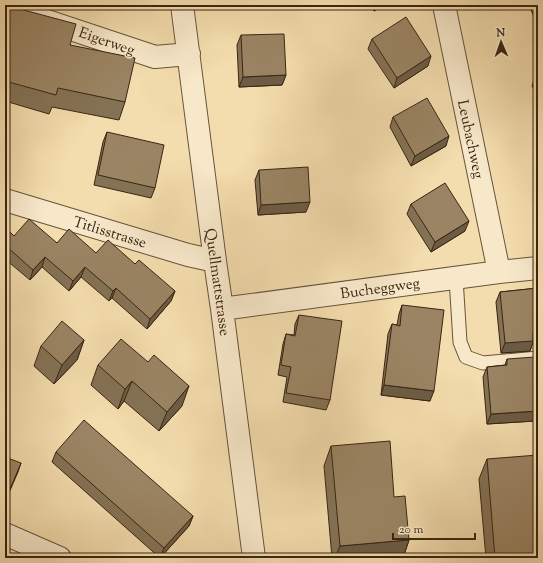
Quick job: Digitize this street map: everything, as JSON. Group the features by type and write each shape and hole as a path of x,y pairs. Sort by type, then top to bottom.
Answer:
{"street":[{"name":"Quellmattstrasse","path":"182,5 254,558"},
{"name":"Leubachweg","path":"444,5 499,272"},
{"name":"Eigerweg","path":"5,7 155,58 189,54"},
{"name":"Titlisstrasse","path":"5,200 188,255 215,261"},
{"name":"Bucheggweg","path":"222,309 538,268"},
{"path":"5,534 60,558"}],"lane":[{"path":"456,278 460,342 466,357 483,363 538,358"}],"building":[{"path":"5,5 76,24 70,45 135,58 125,102 58,88 56,95 5,81"},
{"path":"406,17 431,56 397,78 372,39"},
{"path":"284,34 286,75 243,77 241,35"},
{"path":"538,74 538,81 535,76"},
{"path":"427,98 449,136 415,156 393,117"},
{"path":"107,132 164,145 155,188 98,175"},
{"path":"308,167 310,202 261,205 259,170"},
{"path":"445,183 469,221 435,242 411,204"},
{"path":"29,219 57,243 69,229 96,253 108,240 135,264 139,260 175,291 150,319 116,288 113,291 85,267 73,281 45,257 33,270 6,246 5,247 5,228 14,236"},
{"path":"538,288 538,332 533,333 533,341 505,343 500,292"},
{"path":"402,305 444,310 434,391 384,385 392,324 400,326"},
{"path":"299,315 342,321 330,400 286,393 291,367 281,365 286,334 295,336"},
{"path":"62,321 84,340 62,365 41,346"},
{"path":"121,339 148,362 154,355 189,386 167,412 132,381 125,389 98,365"},
{"path":"535,357 538,411 491,414 487,367 507,365 507,359"},
{"path":"84,420 193,516 164,548 56,452"},
{"path":"390,441 394,497 405,496 409,540 340,546 331,446"},
{"path":"538,455 538,558 495,558 487,459"},
{"path":"5,457 21,463 5,501"}]}
